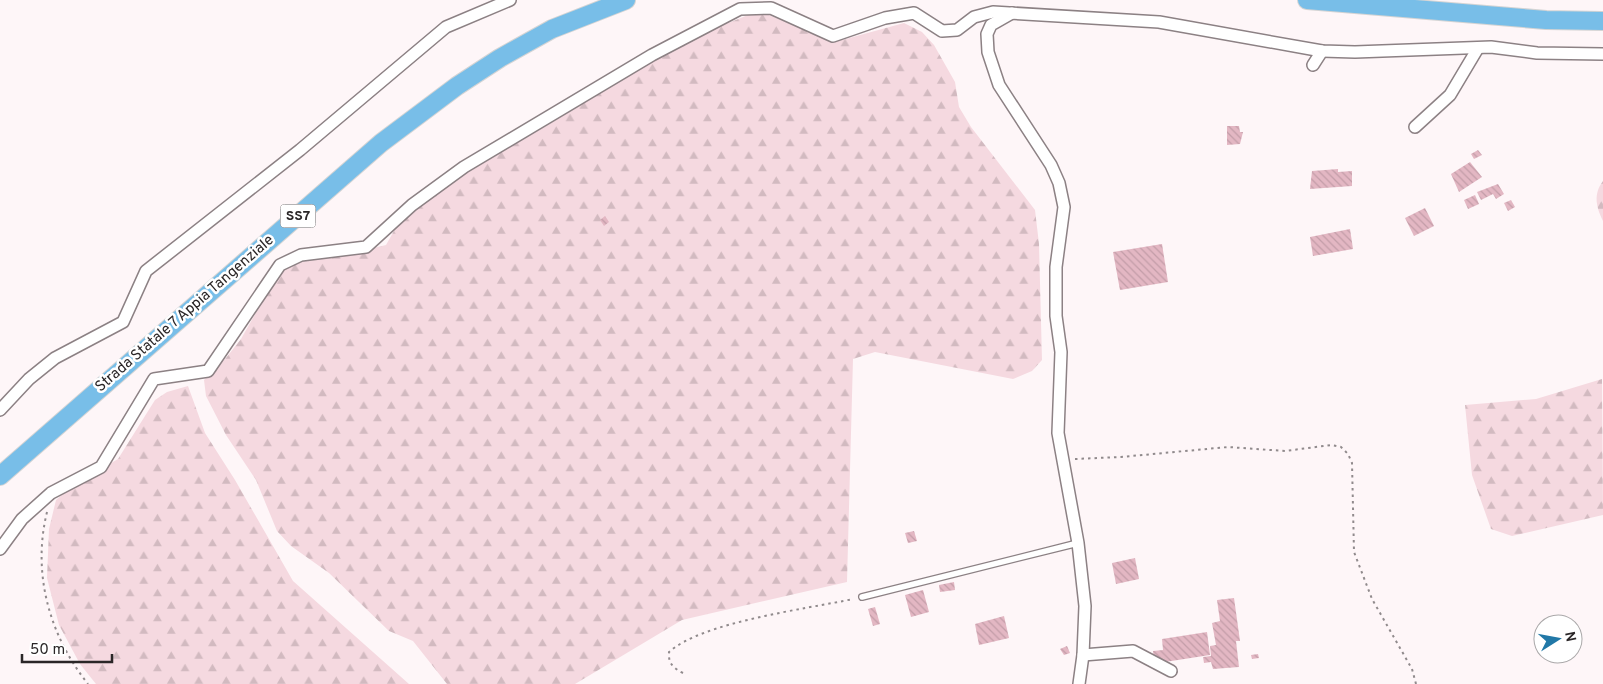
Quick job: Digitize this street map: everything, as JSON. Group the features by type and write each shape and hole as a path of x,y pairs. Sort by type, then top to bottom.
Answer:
{"highway":[{"name":"Strada Statale 7 Appia Tangenziale","path":"0,476 381,143 458,86 500,58 552,29 626,0"},
{"path":"1307,0 1546,20 1603,21"}],"street":[{"path":"0,410 29,379 55,358 123,322 146,272 300,150 446,27 510,0"},
{"path":"0,548 22,519 51,493 101,466 154,379 208,371 280,265 301,255 366,247 412,205 464,167 652,55 740,9 771,8 833,36 885,18 914,13 942,31 957,30 974,17 993,12 1012,12 1158,22 1322,51 1355,52 1478,48 1537,53 1603,54"},
{"path":"1012,12 992,25 987,34 988,52 999,84 1051,165 1060,183 1064,207 1056,267 1056,316 1061,352 1058,432 1078,543 1084,560 1085,606 1083,655 1079,684"},
{"path":"1415,127 1450,95 1478,48"},
{"path":"1313,65 1322,51"},
{"path":"1083,655 1133,651 1171,671"}],"lane":[{"path":"862,597 1078,543"}],"path":[{"path":"1062,456 1079,460 1228,447 1285,451 1331,445 1341,447 1348,454 1352,463 1351,501 1354,552 1372,599 1412,669 1416,684"},
{"path":"51,493 42,541 42,577 45,594 54,626 66,651 88,684"},
{"path":"682,673 668,660 669,652 689,638 758,618 862,597"}],"green space":[{"path":"764,13 823,37 842,40 904,23 922,32 934,45 955,82 959,107 971,127 1035,210 1039,244 1042,360 1032,371 1013,379 875,352 853,359 847,582 682,620 575,684 447,684 413,641 389,631 329,573 291,546 277,531 256,480 226,435 206,396 204,380 226,358 241,339 276,277 292,263 308,256 349,254 386,245 395,229 443,184 551,123 649,62 711,30 748,15"},
{"path":"1603,181 1603,221 1599,211 1597,196"},
{"path":"1602,379 1603,515 1512,536 1491,529 1472,475 1465,405 1536,399"},
{"path":"188,386 205,433 235,480 293,581 409,684 96,684 80,664 59,625 47,578 49,529 56,500 72,486 118,459 155,400 167,392"}],"building":[{"path":"1227,126 1239,126 1240,132 1243,132 1240,144 1227,145"},
{"path":"1478,150 1482,155 1474,159 1471,154"},
{"path":"1470,162 1482,177 1459,192 1451,174"},
{"path":"1338,169 1338,172 1352,171 1352,186 1310,189 1312,171"},
{"path":"1498,184 1504,194 1496,199 1493,194 1481,200 1477,192"},
{"path":"1475,195 1479,204 1468,209 1464,200"},
{"path":"1511,200 1515,207 1508,211 1504,203"},
{"path":"1425,208 1434,226 1414,236 1405,218"},
{"path":"605,216 609,222 604,226 600,220"},
{"path":"1350,229 1353,249 1313,256 1310,237"},
{"path":"1162,244 1168,282 1120,290 1113,252"},
{"path":"914,531 917,541 908,543 905,533"},
{"path":"1135,558 1139,579 1116,584 1112,563"},
{"path":"954,582 955,590 940,592 939,585"},
{"path":"923,590 929,612 911,617 905,595"},
{"path":"1234,598 1240,641 1236,641 1239,667 1213,669 1211,662 1204,663 1203,657 1211,656 1210,646 1216,645 1212,623 1220,621 1217,600"},
{"path":"875,607 880,624 873,626 868,609"},
{"path":"1004,616 1009,638 979,645 975,624"},
{"path":"1207,632 1210,655 1165,662 1165,660 1154,661 1153,651 1163,650 1162,639"},
{"path":"1067,646 1070,653 1064,655 1060,649"},
{"path":"1258,654 1259,658 1252,659 1251,655"}]}
